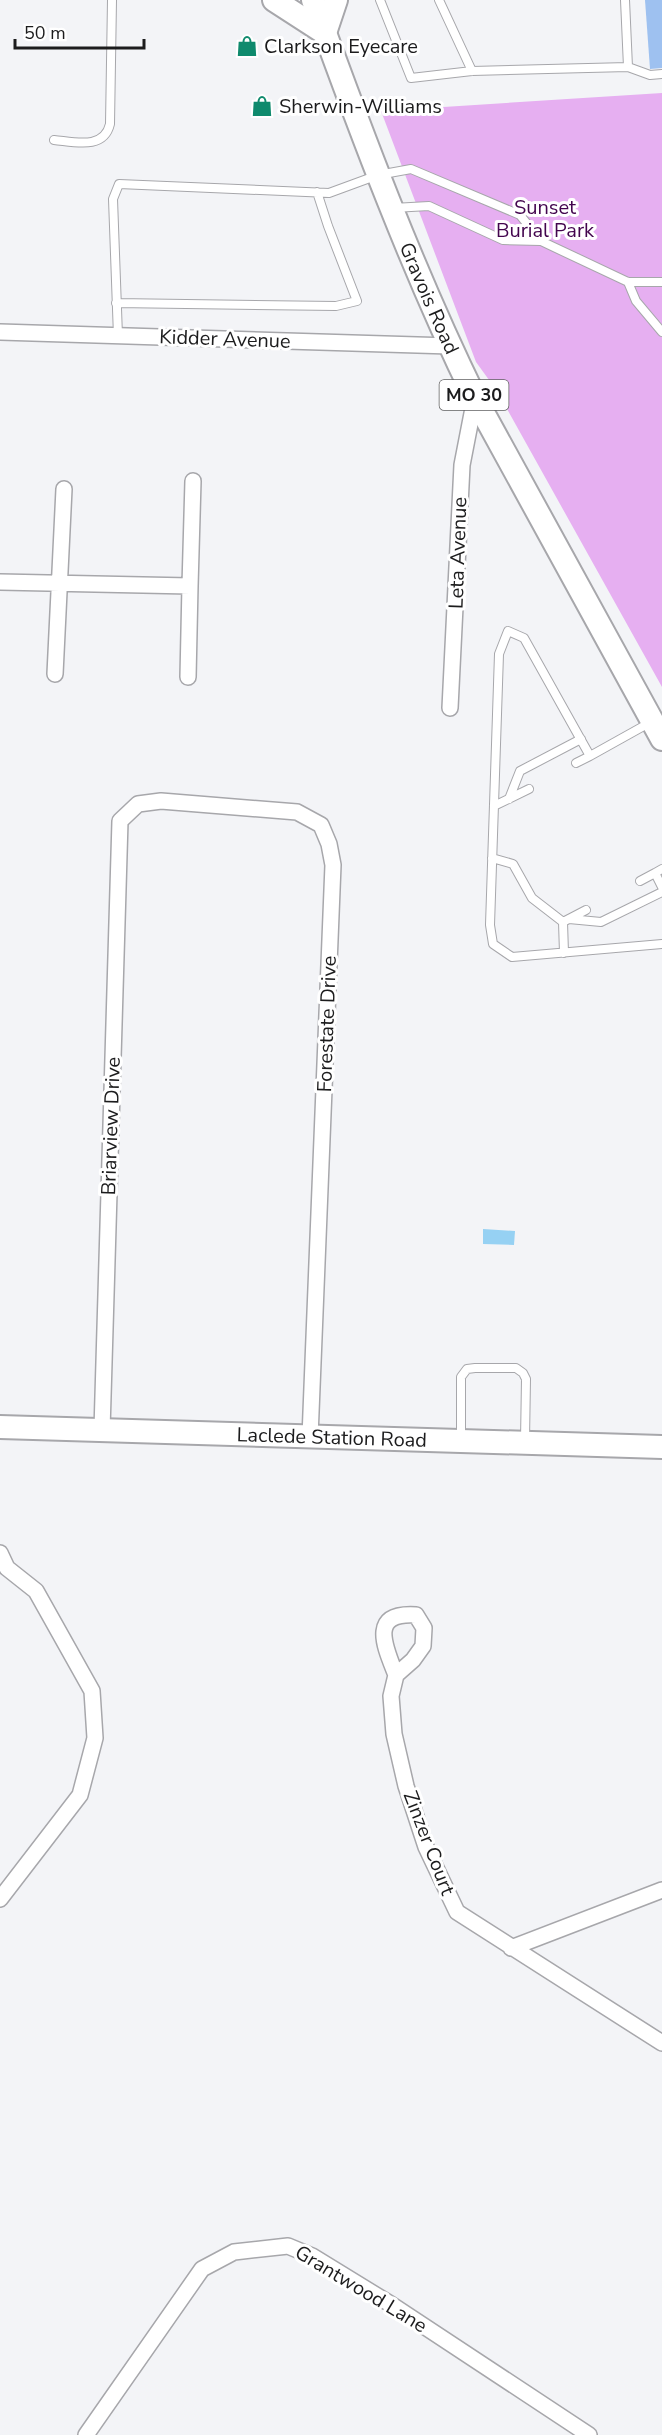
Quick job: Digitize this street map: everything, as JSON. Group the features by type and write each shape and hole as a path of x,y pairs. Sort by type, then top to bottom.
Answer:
{"main road":[{"path":"274,0 325,33 336,0"},
{"name":"Gravois Road","path":"313,0 378,175 450,346 475,398 657,730"},
{"name":"Laclede Station Road","path":"0,1427 662,1447"}],"street":[{"name":"Kidder Avenue","path":"0,332 450,346"},
{"name":"Leta Avenue","path":"450,708 462,465 475,398"},
{"path":"188,676 193,481"},
{"path":"56,674 64,489"},
{"path":"0,582 190,586"},
{"name":"Forestate Drive","path":"120,821 138,804 161,801 297,812 321,825 329,844 333,865 310,1437"},
{"name":"Briarview Drive","path":"102,1430 120,821"},
{"path":"0,1554 4,1567 36,1592 92,1690 95,1738 80,1795 0,1899"},
{"name":"Zinzer Court","path":"396,1675 392,1696 394,1734 406,1786 426,1847 457,1912 662,2043"},
{"path":"511,1947 662,1890"},
{"name":"Grantwood Lane","path":"86,2435 202,2269 234,2252 288,2246 312,2256 392,2305 589,2435"}],"lane":[{"path":"54,140 90,143 102,139 108,133 112,0"},
{"path":"380,0 411,78 472,71 628,67 650,75 662,74"},
{"path":"439,0 472,71"},
{"path":"625,0 628,67"},
{"path":"118,336 113,199 119,184 329,192 378,175 411,170 423,173 520,215 541,241"},
{"path":"116,303 336,306 357,301 317,192"},
{"path":"392,208 429,206 503,240 541,241 628,282 662,282"},
{"path":"628,282 636,301 662,332"},
{"path":"590,756 524,638 508,631 499,654 490,925 493,944 512,957 662,944"},
{"path":"576,763 657,730"},
{"path":"509,799 520,771 580,739"},
{"path":"494,806 529,789"},
{"path":"492,858 513,864 532,898 566,920 601,922 662,892"},
{"path":"640,881 658,871 662,887"},
{"path":"566,920 586,910"},
{"path":"564,953 566,920"},
{"path":"460,1440 461,1377 464,1373 475,1368 516,1368 523,1373 526,1379 525,1443"}],"green space":[{"name":"Sunset Burial Park","path":"662,93 662,687 497,391 476,362 381,111"}],"water":[{"path":"483,1229 515,1231 514,1245 483,1244"}],"building":[{"path":"645,0 662,0 662,68 650,69"}],"place":[{"name":"Clarkson Eyecare","path":"247,46"},
{"name":"Sherwin-Williams","path":"262,106"}]}
